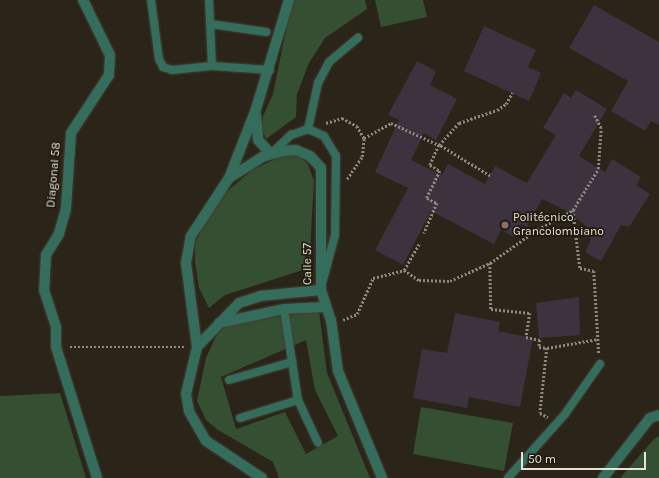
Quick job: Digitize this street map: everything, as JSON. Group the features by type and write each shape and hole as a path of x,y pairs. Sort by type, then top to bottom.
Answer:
{"street":[{"name":"Diagonal 58","path":"83,0 110,55 109,75 71,133 66,209 59,234 46,255 44,290 56,328 56,347 97,478"},
{"path":"262,478 218,451 196,428 186,394 197,347 187,273 188,248 191,236 229,178 270,70 289,0"},
{"path":"256,109 256,135 271,154"},
{"name":"Calle 57","path":"229,178 271,154 296,150 310,156 321,168 321,290 325,307 331,320 338,371 382,478"},
{"path":"197,347 219,323 249,299 321,290"},
{"path":"219,323 284,309 325,307"},
{"path":"603,478 650,418 659,415"}],"lane":[{"path":"151,0 159,59 163,67 172,70 212,66 270,70"},
{"path":"209,0 212,66"},
{"path":"210,24 266,32"},
{"path":"311,129 318,83 330,62 358,38"},
{"path":"271,154 291,135 311,129"},
{"path":"311,129 331,145 336,156 338,187 335,235 321,290"},
{"path":"284,309 298,400 318,443"},
{"path":"229,380 292,362"},
{"path":"508,478 557,422 600,364"},
{"path":"240,418 298,400"}],"path":[{"path":"424,233 437,202 427,198 440,171 430,165 439,145 466,118 497,110 506,104 512,93"},
{"path":"404,270 419,280 434,283 462,276 490,263 538,229 573,210 598,168 601,128 594,115"},
{"path":"311,129 342,118 357,126 364,138 358,165 338,187"},
{"path":"364,138 391,123 439,145 490,176"},
{"path":"573,210 580,268 594,271 600,364"},
{"path":"331,320 357,314 373,278 404,270 420,242"},
{"path":"490,263 491,309 530,313 526,337 540,340 539,347 547,348 598,339"},
{"path":"56,347 197,347"},
{"path":"547,348 540,413 557,422"}],"green space":[{"path":"292,0 365,0 367,9 325,38 309,63 297,94 296,117 266,139 261,128 263,116 273,94"},
{"path":"375,0 423,0 427,17 381,27"},
{"path":"288,153 300,156 308,164 314,181 309,268 225,295 209,308 199,288 195,262 195,243 205,222 224,194 252,170"},
{"path":"319,311 327,373 370,478 279,478 273,462 218,430 206,420 197,401 206,358 217,334 229,323","holes":["306,340 315,390 338,436 306,454 285,412 236,429 221,377"]},
{"path":"60,393 86,478 0,478 0,396"},
{"path":"421,407 513,423 504,471 413,454"},
{"path":"659,436 659,478 620,478 654,439"}],"building":[{"path":"594,5 659,42 659,125 651,121 645,131 611,111 628,81 569,48"},
{"path":"484,26 536,50 528,67 541,73 529,101 464,71"},
{"path":"417,61 436,71 430,85 457,99 436,140 424,133 411,160 442,175 448,164 485,184 495,166 527,183 556,135 543,128 564,93 571,98 576,90 607,109 579,156 605,172 612,159 641,177 636,185 650,194 629,227 621,225 601,261 585,252 591,239 585,235 590,229 567,211 542,199 527,227 521,224 514,237 501,230 494,244 431,211 403,265 375,250 408,188 375,172 399,120 388,115"},
{"path":"579,297 580,335 539,338 536,303"},
{"path":"455,313 500,322 498,331 533,338 520,407 469,397 467,408 413,398 422,349 447,353"}],"place":[{"name":"Politécnico Grancolombiano","path":"505,225"}]}
